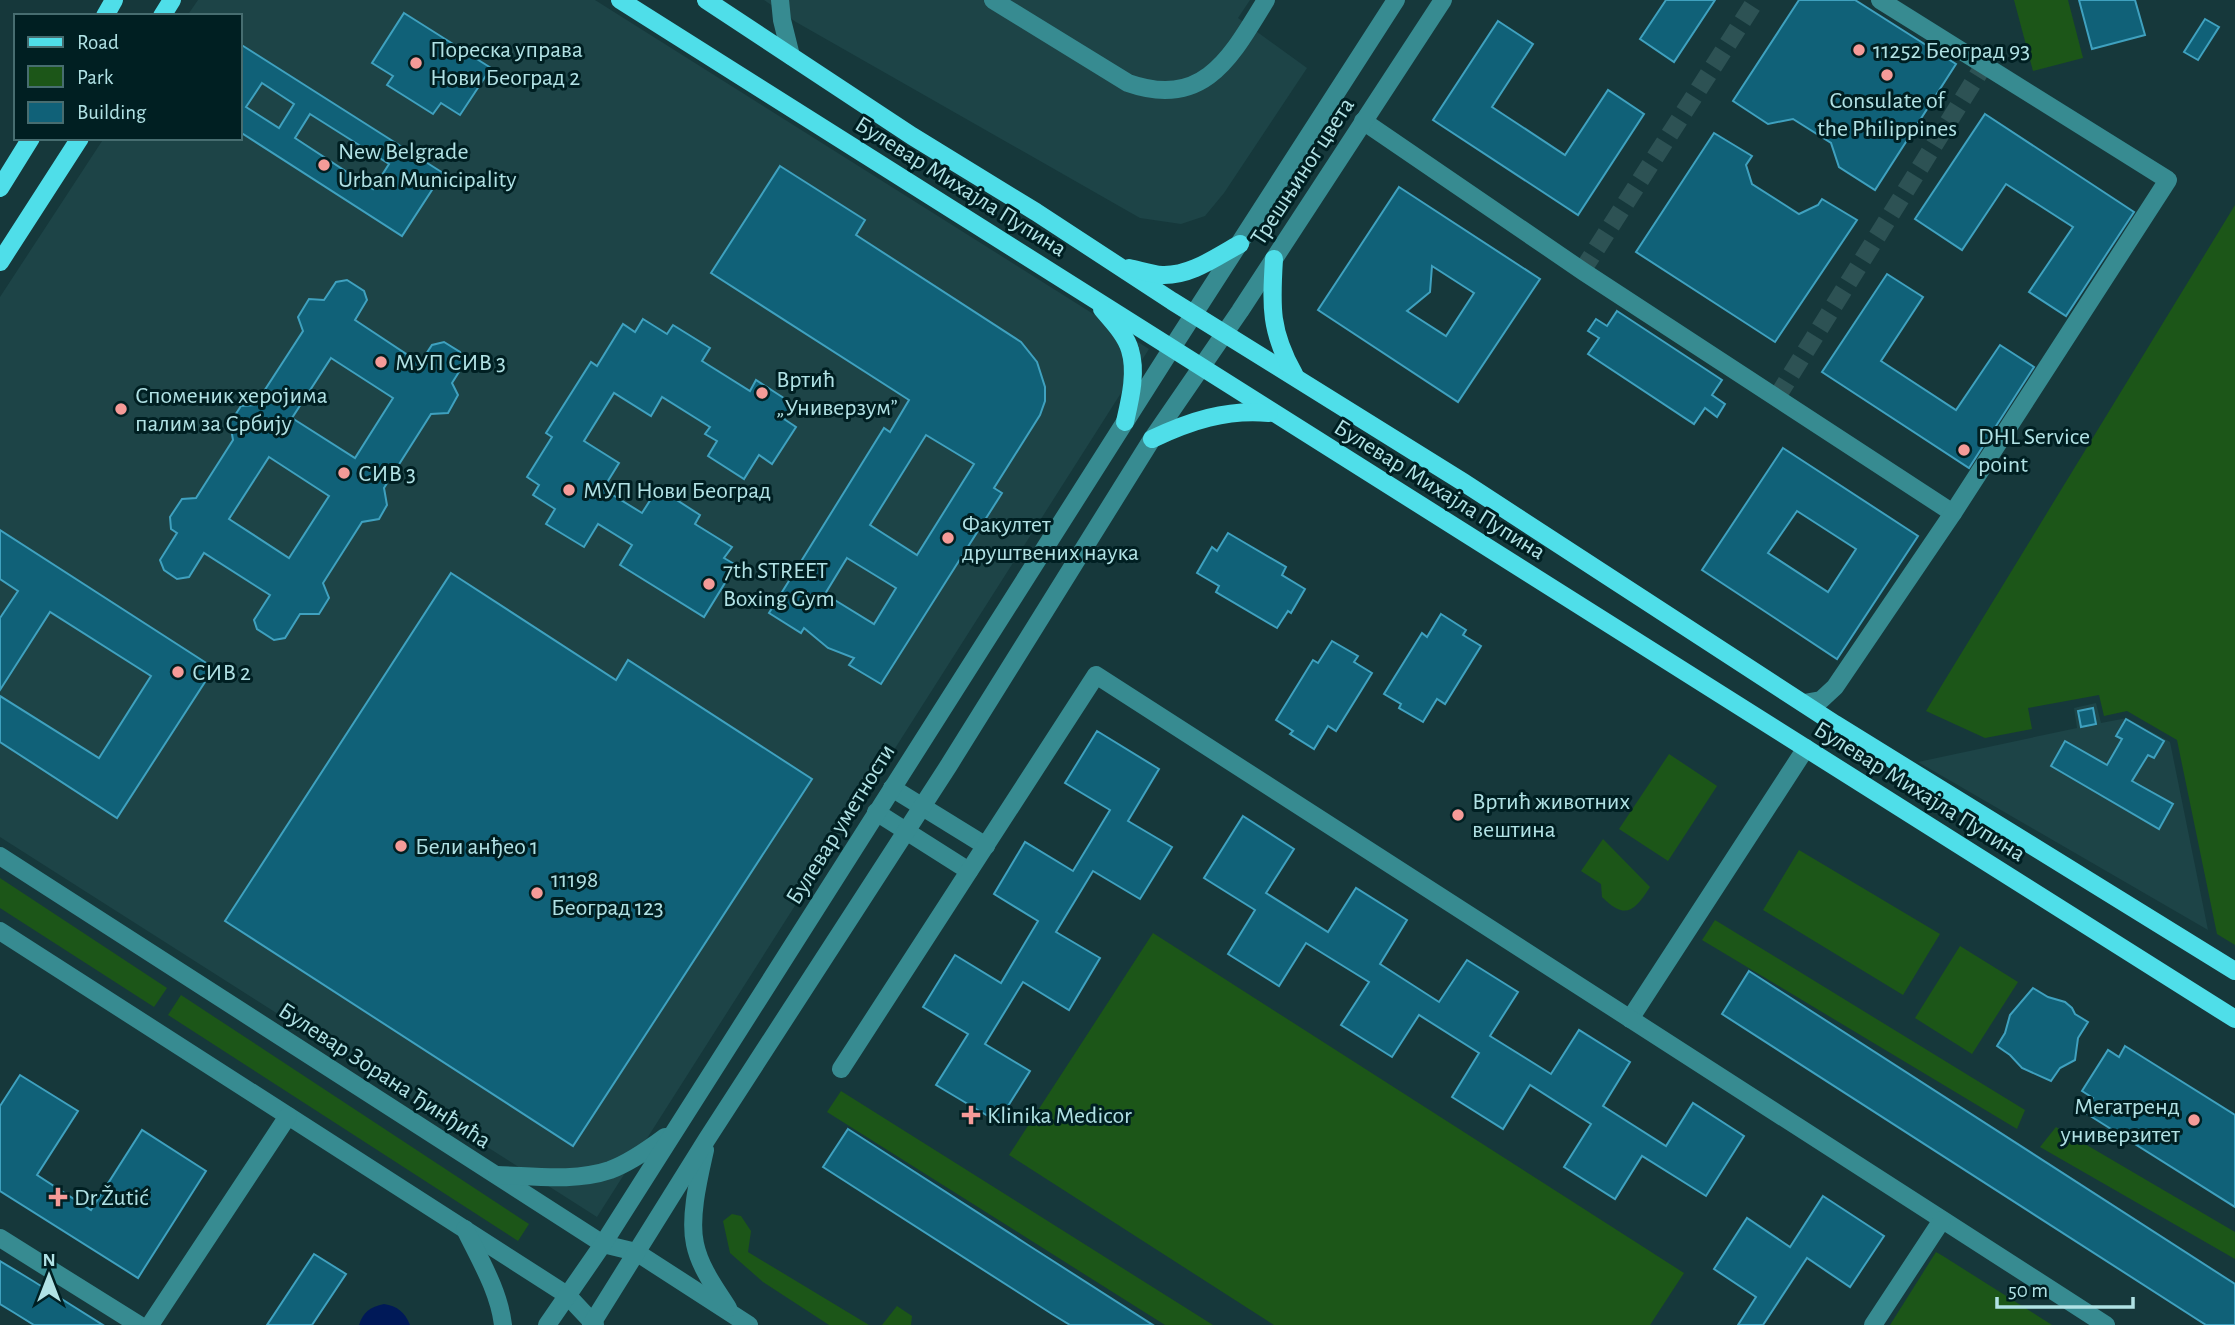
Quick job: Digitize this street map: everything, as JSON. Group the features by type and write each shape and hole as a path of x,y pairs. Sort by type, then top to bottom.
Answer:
{"main road":[{"name":"Булевар Михајла Пупина","path":"620,0 2235,1019"},
{"name":"Булевар Михајла Пупина","path":"710,1 791,56 1115,264 1463,482 1835,724 2235,971"},
{"path":"0,188 30,140"},
{"path":"0,262 79,140"},
{"path":"1115,264 1162,275 1182,272 1200,267 1240,244"},
{"path":"1274,259 1271,301 1274,330 1296,377"},
{"path":"1093,299 1126,340 1130,351 1132,370 1125,422"},
{"path":"1152,439 1181,425 1214,415 1245,411 1275,414"}],"street":[{"path":"780,0 791,56"},
{"path":"993,0 1128,83 1142,88 1169,90 1189,87 1222,67 1266,0"},
{"name":"Трешњиног цвета","path":"1172,348 1396,0"},
{"name":"Трешњиног цвета","path":"1201,366 1443,0"},
{"path":"1804,703 1821,700 1835,687 1953,513 2168,180 1880,0"},
{"path":"1363,121 1584,272 1953,513"},
{"name":"Булевар уметности","path":"547,1325 603,1244 1172,348"},
{"path":"0,931 568,1295 593,1324 707,1139 1201,366"},
{"path":"841,1069 1096,675 2106,1325"},
{"path":"1835,687 1832,700 1835,724"},
{"path":"1630,1019 1806,748"},
{"path":"892,788 986,846"},
{"path":"876,812 969,871"},
{"name":"Булевар Зорана Ђинђића","path":"0,856 603,1244 636,1252 749,1325"},
{"path":"150,1325 288,1116"},
{"path":"495,1175 550,1178 610,1170 652,1147 676,1128"},
{"path":"707,1139 696,1198 694,1236 705,1269 732,1314"},
{"path":"1873,1325 1942,1220"},
{"path":"465,1229 492,1285 503,1325"},
{"path":"0,1238 139,1325"}],"shaded area":[{"path":"198,0 595,0 1149,349 597,1217 0,837 0,297 103,140 242,140 242,14 188,14"},
{"path":"764,0 1250,0 1238,18 1307,68 1224,193 1205,216 1181,224 1140,218 796,22"},
{"path":"2096,703 2101,723 2127,718 2170,742 2208,930 1918,762 2077,728 2074,708"},
{"path":"384,1304 400,1310 410,1325 359,1325 368,1311"}],"green space":[{"path":"2014,0 2068,0 2083,58 2033,71"},
{"path":"2235,205 2235,945 2217,934 2177,740 2127,711 2104,716 2099,695 2028,708 2032,729 1985,738 1926,711"},
{"path":"1669,754 1717,786 1668,861 1619,829"},
{"path":"1603,839 1650,887 1629,910 1623,911 1610,904 1602,897 1601,884 1581,871"},
{"path":"1799,850 1940,934 1903,995 1763,910"},
{"path":"0,878 167,988 154,1007 0,908"},
{"path":"1715,920 2025,1110 2017,1129 1702,940"},
{"path":"1153,933 1684,1273 1650,1325 1274,1325 1009,1155"},
{"path":"1960,946 2018,982 1972,1054 1915,1018"},
{"path":"181,995 529,1224 518,1241 168,1015"},
{"path":"841,1091 1213,1325 1165,1325 827,1112"},
{"path":"2056,1127 2235,1232 2235,1259 2040,1147"},
{"path":"732,1214 741,1216 751,1231 748,1252 869,1325 829,1325 763,1282 730,1253 723,1221"},
{"path":"1936,1252 1943,1256 2052,1325 1890,1325"},
{"path":"897,1306 912,1316 911,1325 882,1325"}],"building":[{"path":"1666,0 1715,0 1674,62 1640,39"},
{"path":"1799,0 1855,0 1956,64 1875,190 1839,167 1831,143 1793,119 1768,124 1733,101"},
{"path":"2079,0 2135,0 2145,35 2092,49"},
{"path":"404,13 491,68 460,115 441,103 433,114 387,85 393,76 372,63"},
{"path":"2205,19 2219,27 2198,60 2184,52"},
{"path":"1498,21 1533,44 1492,107 1565,155 1608,90 1644,114 1578,215 1433,120"},
{"path":"242,45 443,173 402,236 242,133","holes":["262,83 294,104 279,128 246,107","310,114 389,164 373,189 295,138"]},
{"path":"1985,114 2134,212 2066,316 2029,292 2073,227 2006,184 1962,250 1915,219"},
{"path":"1714,133 1752,156 1746,165 1752,184 1799,214 1818,205 1822,199 1857,220 1775,342 1636,252"},
{"path":"780,166 865,220 856,235 1021,342 1037,362 1045,387 1045,401 1040,415 994,488 1002,493 881,684 849,665 854,658 828,648 804,628 801,633 769,613 884,428 890,432 909,400 711,273","holes":["926,435 974,464 917,555 870,525","847,558 896,588 874,624 825,594"]},
{"path":"1399,187 1540,279 1458,402 1318,310","holes":["1432,266 1474,293 1446,336 1407,311 1430,292"]},
{"path":"1887,274 1923,297 1881,361 1956,410 2000,345 2034,367 1969,468 1822,372"},
{"name":"СИВ 3","path":"347,280 364,291 367,300 355,320 420,363 432,345 444,342 460,352 464,364 452,383 458,395 448,413 431,414 384,488 387,505 379,519 362,522 323,583 329,598 319,614 300,614 285,638 274,640 257,629 254,620 270,595 204,553 189,577 177,579 164,570 160,560 177,533 171,529 170,517 182,499 196,498 233,440 230,423 241,406 255,405 303,331 298,317 309,299 324,300 336,282","holes":["331,358 393,398 355,458 292,418","269,457 329,496 289,558 229,519"]},
{"path":"1617,311 1722,380 1712,395 1725,404 1717,417 1705,408 1694,424 1588,354 1599,338 1588,331 1596,319 1607,326"},
{"path":"643,319 667,334 673,325 710,348 702,361 750,391 756,380 793,404 784,419 796,427 772,464 759,455 744,479 708,456 717,441 705,434 710,427 662,397 651,416 614,393 584,441 619,463 603,489 642,513 658,488 700,515 695,524 732,547 724,558 736,565 704,617 620,565 632,545 598,524 584,547 546,524 555,509 533,495 539,485 527,477 552,437 546,433 591,362 597,366 623,324 635,332"},
{"path":"1783,448 1918,536 1837,659 1702,570","holes":["1797,511 1856,549 1828,592 1768,553"]},
{"name":"СИВ 2","path":"0,530 214,668 117,818 0,742 0,696 99,758 151,676 50,612 0,690 0,618 18,591 0,579"},
{"path":"1228,533 1286,567 1282,575 1305,589 1291,613 1288,611 1277,628 1216,592 1219,586 1197,573 1212,547 1217,551"},
{"path":"451,573 616,680 628,660 812,779 573,1146 225,921"},
{"path":"1441,614 1466,630 1463,635 1481,646 1445,704 1437,699 1423,722 1399,708 1401,704 1384,694 1422,633 1427,637"},
{"path":"1332,641 1358,656 1354,662 1372,673 1336,731 1328,726 1314,749 1290,734 1293,731 1276,720 1313,660 1318,663"},
{"path":"2093,708 2096,724 2081,727 2078,711"},
{"path":"2126,719 2164,741 2154,758 2148,755 2132,781 2173,804 2159,829 2051,766 2065,741 2107,765 2122,739 2116,736"},
{"path":"1097,731 1159,769 1128,821 1172,847 1140,899 1093,871 1056,932 1100,958 1069,1010 1023,982 985,1044 1030,1071 998,1122 936,1085 968,1034 923,1007 955,955 1001,983 1038,921 994,894 1025,842 1073,871 1110,810 1065,783"},
{"path":"1243,816 1294,849 1266,893 1328,932 1356,888 1407,920 1380,964 1439,1002 1467,960 1518,992 1490,1036 1551,1074 1579,1030 1630,1062 1603,1106 1666,1146 1693,1103 1744,1136 1706,1196 1642,1156 1615,1199 1564,1167 1591,1124 1530,1085 1503,1129 1452,1097 1479,1053 1419,1015 1392,1057 1341,1025 1369,982 1306,943 1279,986 1228,954 1255,910 1204,878"},
{"path":"1749,971 2235,1284 2235,1325 2206,1325 1722,1014"},
{"path":"2033,988 2048,997 2065,1002 2075,1014 2088,1022 2078,1038 2075,1060 2060,1068 2051,1081 2022,1068 1997,1046 2005,1033 2010,1015"},
{"path":"2125,1046 2235,1115 2235,1207 2084,1112 2093,1098 2082,1091 2108,1050 2119,1057"},
{"path":"20,1075 78,1111 37,1175 91,1210 142,1130 206,1171 138,1278 0,1191 0,1106"},
{"path":"848,1129 1153,1325 1070,1325 823,1167"},
{"path":"1823,1196 1884,1236 1850,1287 1807,1258 1763,1325 1738,1325 1756,1297 1714,1269 1747,1218 1790,1247"},
{"path":"314,1254 346,1274 312,1325 267,1325"},
{"path":"0,1261 103,1325 34,1325 0,1304"}],"tunnel":[{"path":"1582,271 1756,0"},
{"path":"1777,397 1984,65"}],"place":[{"name":"11252 Београд 93","path":"1859,50"},
{"name":"Пореска управа Нови Београд 2","path":"416,63"},
{"name":"Consulate of the Philippines","path":"1887,75"},
{"name":"New Belgrade Urban Municipality","path":"324,165"},
{"name":"МУП СИВ 3","path":"381,362"},
{"name":"Вртић „Универзум”","path":"762,393"},
{"name":"Споменик херојима палим за Србију","path":"121,409"},
{"name":"DHL Service point","path":"1964,450"},
{"name":"СИВ 3","path":"344,473"},
{"name":"МУП Нови Београд","path":"569,490"},
{"name":"Факултет друштвених наука","path":"948,538"},
{"name":"7th STREET Boxing Gym","path":"709,584"},
{"name":"СИВ 2","path":"178,672"},
{"name":"Вртић животних вештина","path":"1458,815"},
{"name":"Бели анђео 1","path":"401,846"},
{"name":"11198 Београд 123","path":"537,893"},
{"name":"Klinika Medicor","path":"971,1115"},
{"name":"Мегатренд универзитет","path":"2194,1120"},
{"name":"Dr Žutić","path":"58,1197"}]}
